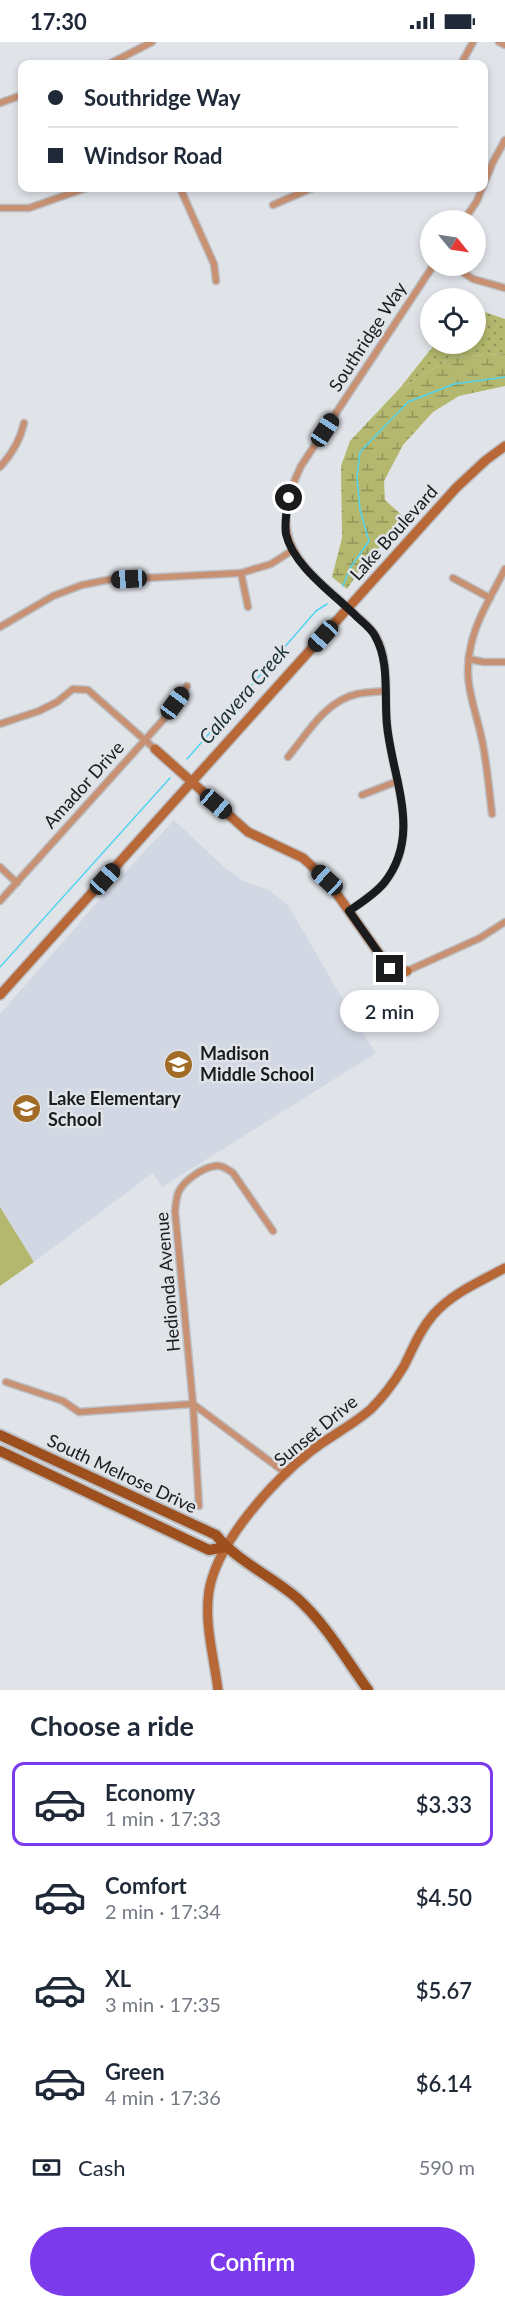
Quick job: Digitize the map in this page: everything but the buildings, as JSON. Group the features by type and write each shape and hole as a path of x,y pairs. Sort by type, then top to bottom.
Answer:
{"main road":[{"name":"Lake Boulevard","path":"0,995 456,488 505,446"},
{"path":"155,749 248,832 303,858 327,880 390,969 401,973 407,971"},
{"name":"Sunset Drive","path":"218,1690 210,1644 209,1593 214,1570 234,1530 311,1451 369,1410 390,1387 404,1366 418,1336 433,1315 453,1297 505,1268"},
{"name":"South Melrose Drive","path":"0,1435 216,1535 226,1547 299,1600 330,1636 368,1690"},
{"name":"South Melrose Drive","path":"0,1451 209,1550 226,1547"},
{"path":"30,1465 36,1452"}],"street":[{"path":"117,60 152,42"},
{"path":"463,60 473,42"},
{"path":"499,42 505,45"},
{"path":"0,103 18,96"},
{"path":"488,174 505,140"},
{"path":"0,208 29,208 75,192"},
{"path":"182,192 214,264 216,281"},
{"path":"273,206 303,192"},
{"path":"471,210 481,192"},
{"name":"Southridge Way","path":"349,911 373,894 385,882 395,864 403,839 405,822 387,725 384,661 375,634 312,577 293,550 286,534 286,514 292,485 301,466 426,276"},
{"path":"468,276 505,288"},
{"path":"0,467 12,454 24,423"},
{"path":"0,627 53,596 82,585 107,580 241,573 271,564 293,550"},
{"path":"492,814 482,739 470,699 467,676 471,645 479,620 505,568"},
{"path":"241,573 248,607"},
{"path":"453,578 490,598"},
{"path":"469,659 483,662 505,662"},
{"name":"Amador Drive","path":"0,901 163,720 187,686"},
{"path":"0,724 39,711 57,702 73,689 88,690 155,749"},
{"path":"288,757 321,716 333,706 357,694 386,691"},
{"path":"362,795 398,781"},
{"path":"0,867 17,883"},
{"path":"407,971 480,938 505,922"},
{"name":"Hedionda Avenue","path":"199,1506 193,1404 175,1211 180,1190 185,1182 214,1166 224,1167 233,1173 273,1231"},
{"path":"6,1382 63,1401 79,1412 193,1404 287,1474"}],"shaded area":[{"path":"174,820 223,866 243,881 269,890 288,905 376,1053 162,1187 153,1173 34,1262 0,1207 0,1014 102,897"}],"green space":[{"path":"486,312 505,319 505,354 453,357 399,389 427,354 486,354"},
{"path":"505,354 505,386 459,396 433,412 403,445 384,481 385,500 408,521 369,557 347,589 332,577 342,538 341,466 350,441 399,389 453,357"},
{"path":"0,1207 34,1262 0,1286"}],"waterway":[{"name":"Calavera Creek","path":"343,586 350,568 369,541 360,510 357,477 360,452 408,402 454,384 505,377"},
{"name":"Calavera Creek","path":"187,759 316,611 327,604"},
{"name":"Calavera Creek","path":"0,967 170,778"}],"place":[{"name":"Madison Middle School","path":"179,1064"},
{"name":"Lake Elementary School","path":"27,1109"}],"route":[{"path":"289,498 286,534 293,550 312,577 375,634 382,651 387,725 404,808 403,839 395,864 385,882 373,894 349,911 390,969"}]}
